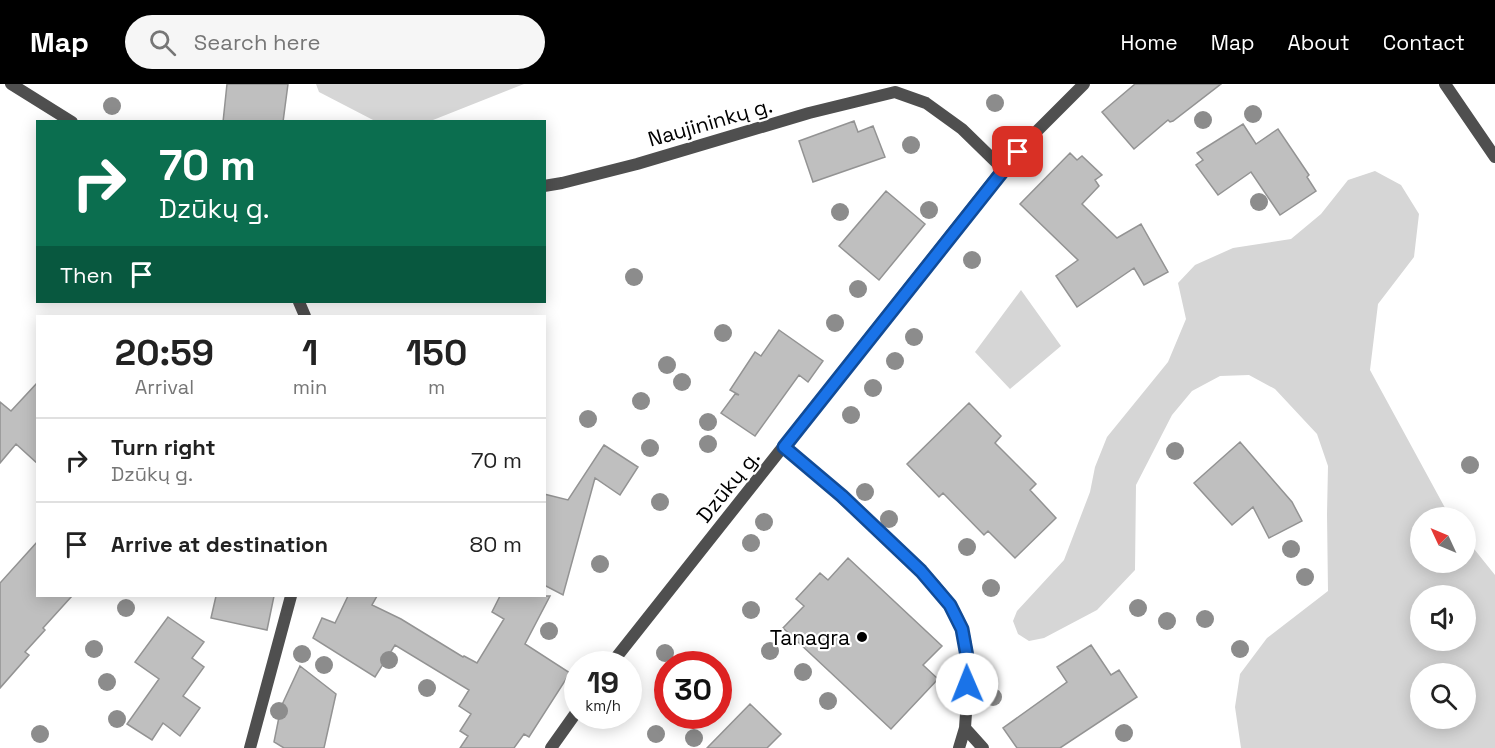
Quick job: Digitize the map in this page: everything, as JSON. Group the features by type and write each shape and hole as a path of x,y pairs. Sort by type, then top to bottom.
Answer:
{"street":[{"path":"11,84 69,120"},
{"name":"Dzūkų g.","path":"621,651 1003,169 1084,84"},
{"path":"1445,84 1495,157"},
{"name":"Naujininkų g.","path":"546,186 637,164 809,113 895,92 926,103 962,129 1003,169"},
{"path":"784,447 842,496 921,571 950,605 962,629 968,662 965,728 959,748"},
{"path":"250,748 291,597"},
{"path":"965,728 983,748"},
{"path":"551,748 564,729"}],"shaded area":[{"path":"316,84 524,84 433,120 373,120 319,92"},
{"path":"1375,171 1401,185 1419,214 1414,257 1378,304 1370,370 1445,507 1410,507 1410,573 1476,573 1476,551 1495,575 1495,748 1241,748 1235,707 1240,674 1267,638 1328,591 1328,466 1317,434 1275,389 1249,375 1220,376 1192,391 1172,415 1136,485 1135,570 1097,610 1044,638 1029,641 1018,634 1013,621 1017,611 1064,560 1090,492 1095,467 1107,437 1168,362 1186,319 1178,283 1195,265 1233,248 1291,239 1321,214 1348,180"},
{"path":"1021,290 1061,346 1010,389 975,352"}],"building":[{"path":"227,84 288,84 283,120 223,120"},
{"path":"1135,84 1221,84 1173,121 1168,120 1134,149 1102,112"},
{"path":"854,121 858,132 873,126 885,157 813,182 799,141"},
{"path":"1243,124 1256,144 1278,129 1309,175 1307,177 1316,191 1280,215 1251,172 1218,195 1196,165 1203,160 1197,153"},
{"path":"1070,153 1077,160 1082,156 1102,175 1095,180 1099,186 1082,204 1117,238 1141,224 1168,272 1144,285 1134,268 1077,307 1056,276 1078,260 1020,204"},
{"path":"886,191 925,224 879,280 839,246"},
{"path":"779,330 823,361 808,382 799,375 755,436 721,413 735,394 739,395 730,390 755,352 761,356"},
{"path":"36,384 36,462 16,444 0,463 0,402 11,411"},
{"path":"969,403 1001,436 995,443 1036,484 1030,490 1056,518 1015,558 988,531 984,535 943,493 939,497 907,464"},
{"path":"1240,442 1292,502 1302,521 1269,538 1253,507 1232,525 1194,483"},
{"path":"604,445 638,467 620,495 595,478 563,595 546,586 546,494 568,500"},
{"path":"36,543 36,597 71,597 43,628 45,630 25,652 29,655 0,688 0,583"},
{"name":"Tanagra","path":"848,558 942,646 923,665 938,679 891,729 783,628 804,606 796,599 820,573 828,580"},
{"path":"550,596 525,644 564,669 564,682 529,737 524,734 514,748 460,748 468,736 460,731 471,714 459,706 469,690 395,645 375,677 313,638 322,618 335,623 348,597 376,597 372,605 477,663 504,619 492,612 500,597"},
{"path":"216,597 274,597 267,630 211,618"},
{"path":"168,617 204,642 192,658 204,667 183,696 200,708 180,736 163,723 152,740 127,724 159,679 135,662"},
{"path":"1091,645 1111,675 1119,670 1137,697 1060,748 1017,748 1003,728 1067,682 1057,667"},
{"path":"300,666 336,694 324,748 284,748 274,742 281,707"},
{"path":"750,704 781,734 767,748 707,748 726,729 732,729 732,722"}],"place":[{"name":"Tanagra","path":"862,637"}],"route":[{"path":"967,684 968,662 962,629 950,605 921,571 842,496 784,447 1018,152"}]}
